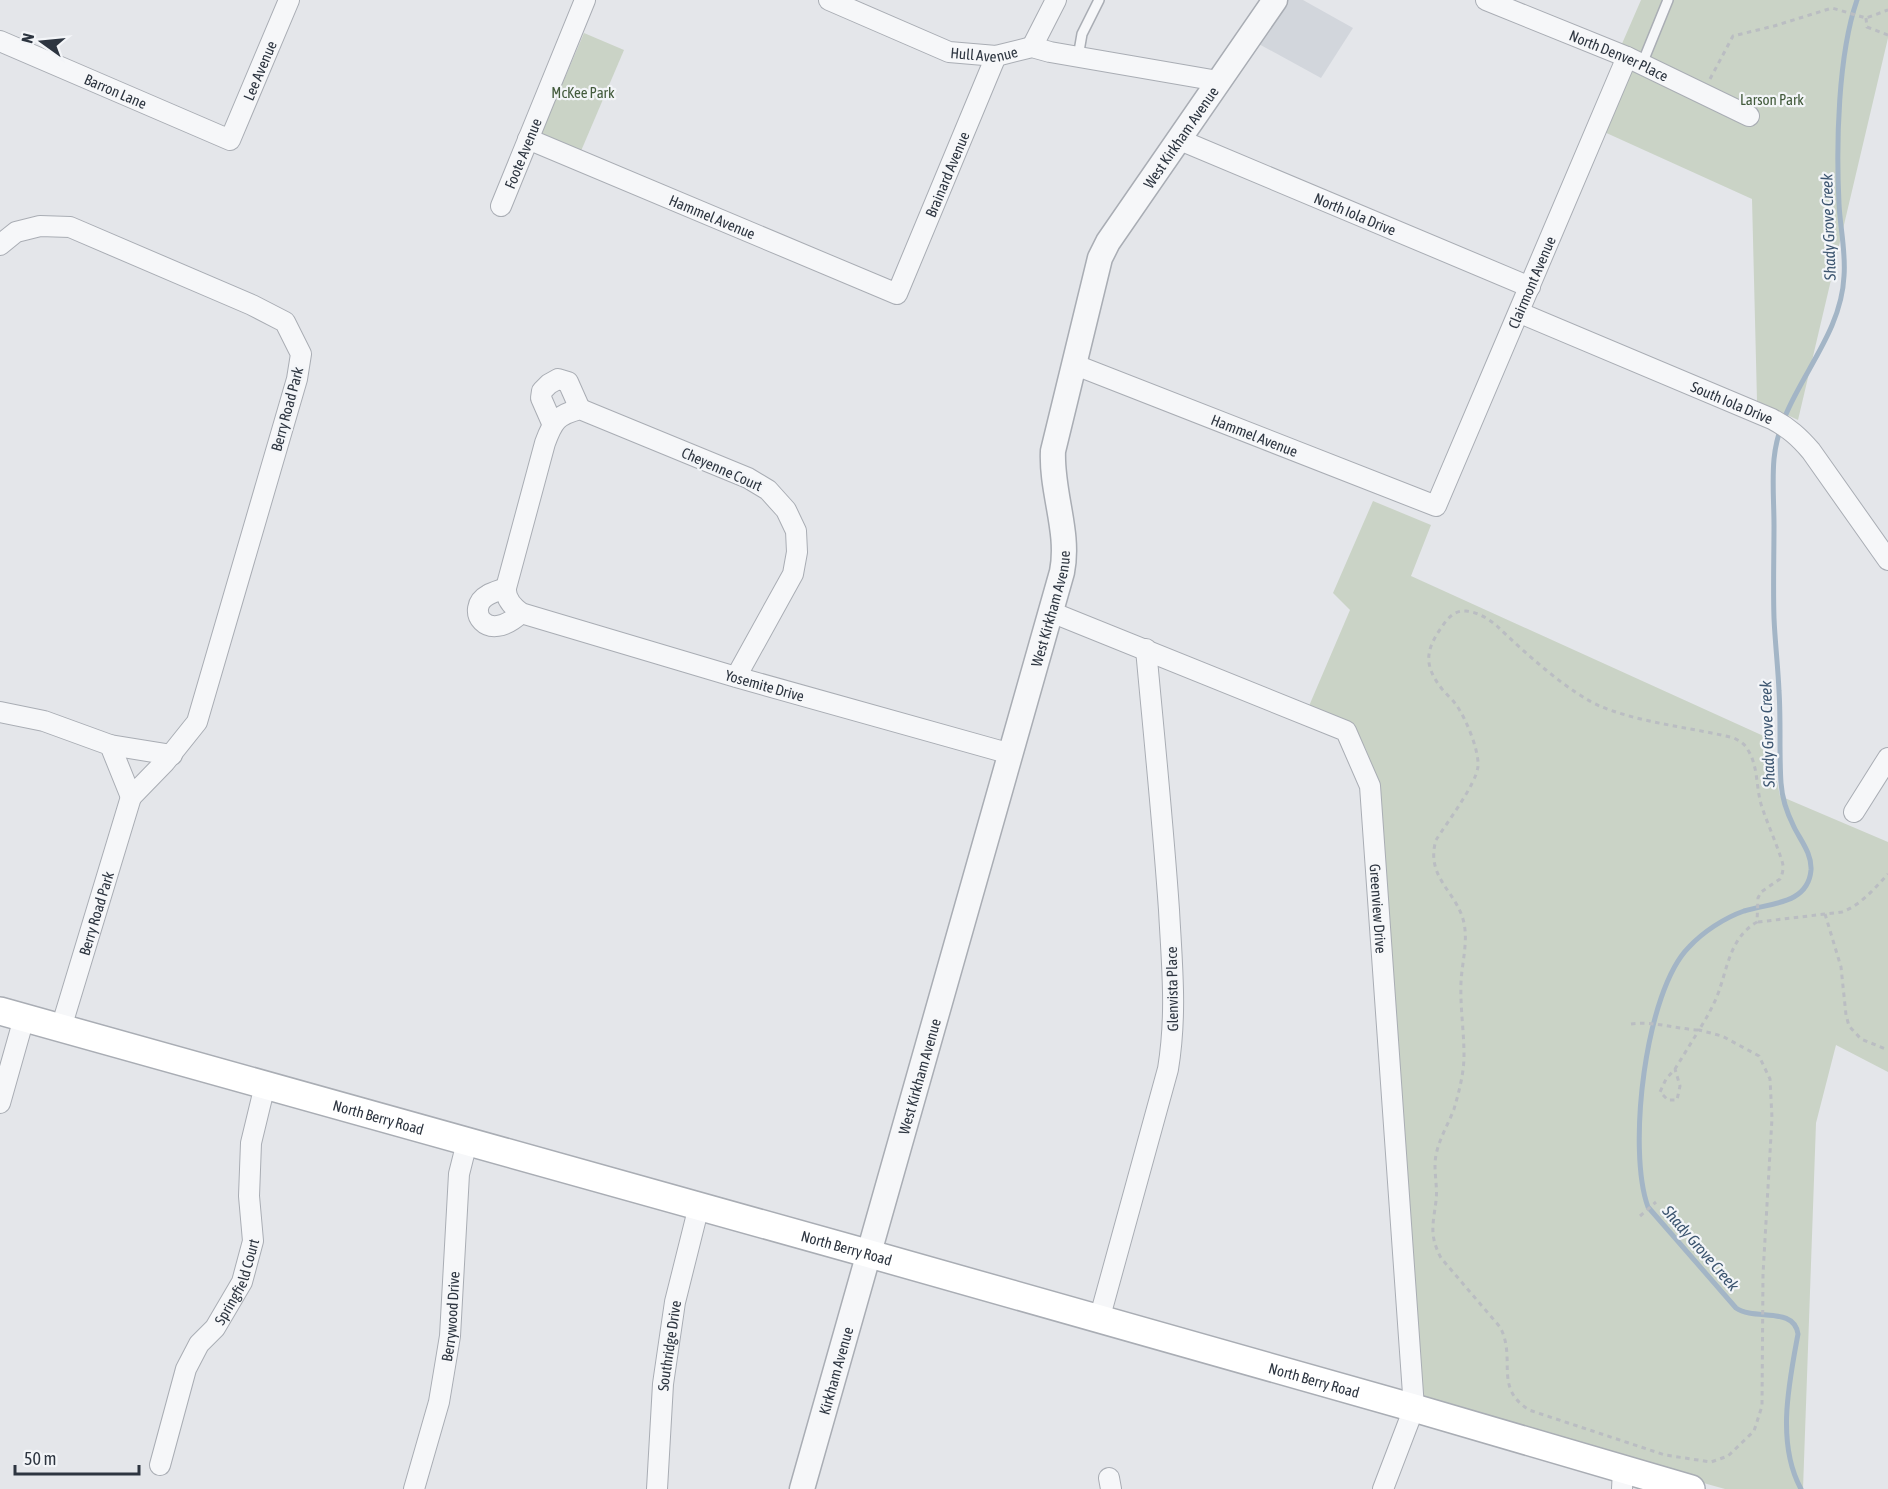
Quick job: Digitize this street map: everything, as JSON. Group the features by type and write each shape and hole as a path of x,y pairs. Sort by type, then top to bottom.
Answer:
{"main road":[{"name":"North Berry Road","path":"12,1014 1414,1408 1622,1479 1691,1489"}],"street":[{"name":"Lee Avenue","path":"230,141 289,0"},
{"name":"Foote Avenue","path":"501,206 585,0"},
{"name":"Hull Avenue","path":"829,0 949,52 996,56 1032,47 1218,81"},
{"path":"1032,47 1056,0"},
{"name":"West Kirkham Avenue","path":"870,1254 1051,612 1065,555 1053,482 1053,451 1100,258 1108,242 1180,141 1218,81 1275,0"},
{"name":"North Denver Place","path":"1486,0 1634,60 1749,116"},
{"name":"Barron Lane","path":"0,41 230,141"},
{"name":"Brainard Avenue","path":"897,294 996,56"},
{"name":"Clairmont Avenue","path":"1436,506 1530,286 1634,60"},
{"name":"Hammel Avenue","path":"528,140 897,294"},
{"name":"North Iola Drive","path":"1180,141 1530,286"},
{"name":"Berry Road Park","path":"0,245 16,232 40,226 70,227 252,305 285,322 301,354 297,379 197,722 172,755 131,797 61,1028"},
{"name":"South Iola Drive","path":"1520,313 1772,419 1790,429 1798,435 1811,452 1888,560"},
{"name":"Hammel Avenue","path":"1073,364 1436,506"},
{"path":"558,379 568,382 580,409 565,413 552,423 541,398 542,391 558,379"},
{"name":"Cheyenne Court","path":"580,409 748,478 768,490 786,510 796,531 797,552 793,574 736,677"},
{"name":"Yosemite Drive","path":"552,423 545,443 513,602 736,677 1011,754"},
{"name":"Greenview Drive","path":"1051,612 1346,731 1370,786 1414,1408"},
{"name":"Glenvista Place","path":"1100,1320 1168,1070 1173,1035 1174,998 1166,868 1146,649"},
{"path":"0,712 44,721 110,745 172,755"},
{"path":"110,745 131,797"},
{"path":"1854,812 1888,758"},
{"path":"0,1103 12,1014"},
{"name":"Springfield Court","path":"160,1465 186,1369 199,1344 215,1328 242,1282 253,1240 249,1196 251,1143 265,1085"},
{"name":"Berrywood Drive","path":"414,1489 440,1402 450,1336 459,1174 467,1142"},
{"name":"Southridge Drive","path":"657,1489 663,1384 675,1302 699,1206"},
{"name":"Kirkham Avenue","path":"802,1489 870,1254"},
{"path":"1383,1489 1414,1408"}],"lane":[{"path":"1078,57 1083,34 1099,0"},
{"path":"1634,60 1668,0"}],"path":[{"path":"1703,93 1733,36 1832,8 1866,18 1888,10"},
{"path":"1866,18 1867,27 1888,35"},
{"path":"1631,1024 1662,1025 1722,1036 1760,1056 1770,1079 1772,1118 1763,1274 1762,1406 1754,1431 1728,1456 1711,1461 1665,1455 1529,1410 1519,1403 1510,1388 1505,1336 1442,1258 1436,1247 1432,1232 1436,1199 1435,1158 1438,1145 1454,1109 1463,1071 1461,982 1465,948 1464,923 1433,865 1433,849 1479,767 1476,749 1464,718 1433,675 1428,662 1431,642 1446,620 1462,611 1481,615 1578,693 1602,707 1655,723 1724,735 1743,743 1749,750 1754,763 1761,804 1783,863 1780,879 1761,892 1758,897 1757,922"},
{"path":"1675,1070 1680,1086 1677,1100 1668,1100 1660,1092 1666,1079 1675,1070 1712,1008 1732,950 1748,927 1757,922 1852,909 1862,902 1888,874"},
{"path":"1826,914 1841,967 1849,1026 1862,1038 1888,1050"},
{"path":"1640,1216 1656,1202"}],"shaded area":[{"path":"1288,0 1303,0 1353,28 1321,78 1257,43"}],"green space":[{"name":"Larson Park","path":"1641,0 1888,0 1888,38 1798,420 1757,401 1752,199 1602,131 1621,46"},
{"name":"McKee Park","path":"584,33 624,50 581,151 541,134"},
{"path":"1373,501 1431,525 1411,576 1768,738 1780,796 1888,842 1888,1072 1836,1045 1816,1123 1803,1489 1725,1489 1434,1408 1425,1400 1422,1388 1373,772 1364,745 1358,736 1343,723 1309,706 1350,610 1333,593"}],"waterway":[{"name":"Shady Grove Creek","path":"1801,1489 1793,1471 1787,1433 1788,1392 1798,1334 1795,1325 1782,1317 1753,1314 1736,1308 1648,1207 1642,1181 1639,1149 1640,1111 1651,1034 1661,998 1674,968 1695,941 1722,922 1744,911 1786,901 1795,896 1803,890 1811,870 1808,853 1794,827 1782,795 1780,703 1774,627 1773,467 1779,435 1787,412 1833,324 1840,301 1844,276 1844,249 1838,180 1838,128 1842,73 1857,0"}]}
